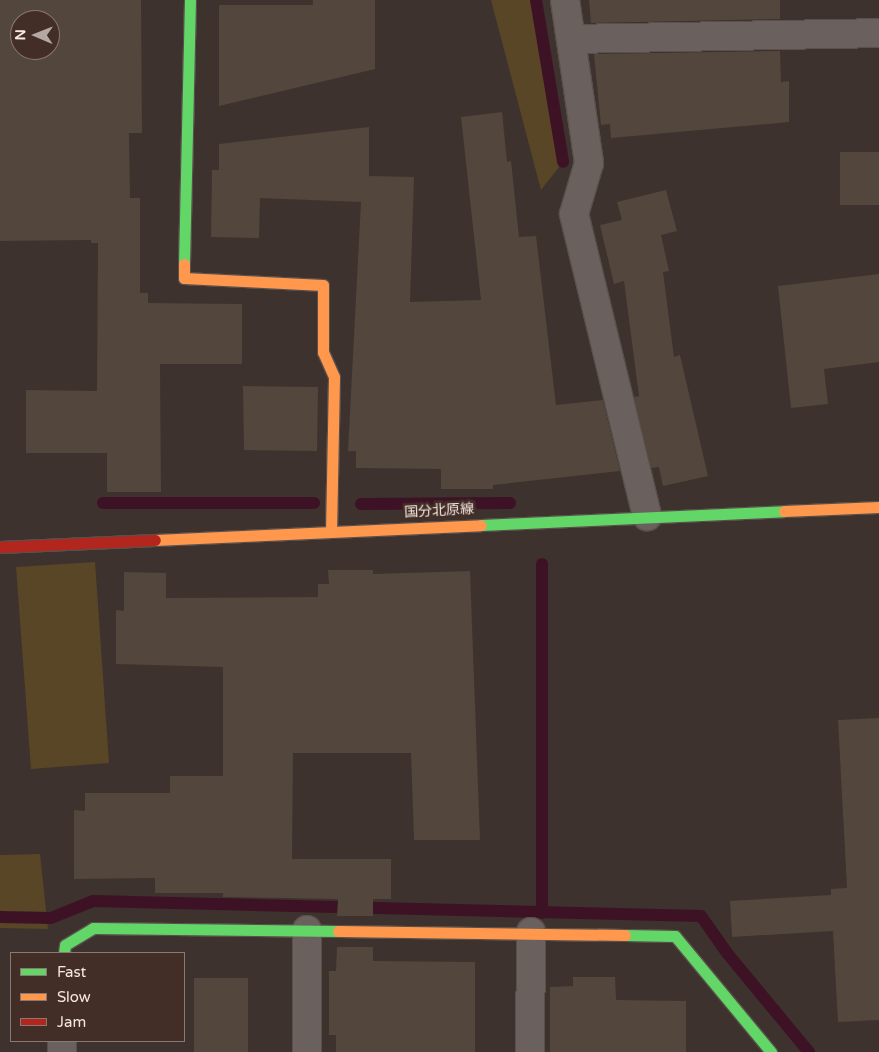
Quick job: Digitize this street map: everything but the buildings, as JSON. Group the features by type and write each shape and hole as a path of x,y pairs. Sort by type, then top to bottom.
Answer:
{"street":[{"path":"190,0 184,278 323,286 323,352 334,377 331,532"},
{"path":"565,0 589,163 574,214 647,516"},
{"path":"571,39 879,33"},
{"name":"国分北原線","path":"0,547 647,516 879,507"},
{"path":"64,952 65,945 92,928 531,932 675,936 754,1041 770,1052"},
{"path":"307,930 307,1052"},
{"path":"530,1052 531,932"}],"shaded area":[{"path":"491,0 536,0 563,162 541,190"},
{"path":"95,562 109,763 31,769 16,567"},
{"path":"40,854 48,929 0,928 0,855"}],"waterway":[{"path":"536,0 563,162"},
{"path":"103,503 314,503"},
{"path":"361,504 510,503"},
{"path":"542,564 542,913"},
{"path":"0,917 51,918 93,901 701,916 727,953 809,1052"}],"traffic: fast":[{"path":"184,264 190,0"},
{"path":"481,525 784,511"},
{"path":"64,952 65,945 93,928 338,931"},
{"path":"625,935 675,936 771,1052"}],"traffic: slow":[{"path":"184,264 184,278 323,285 323,352 334,377 331,532"},
{"path":"784,511 879,507"},
{"path":"155,540 481,525"},
{"path":"338,931 625,935"}],"traffic: jam":[{"path":"0,547 155,540"}]}
